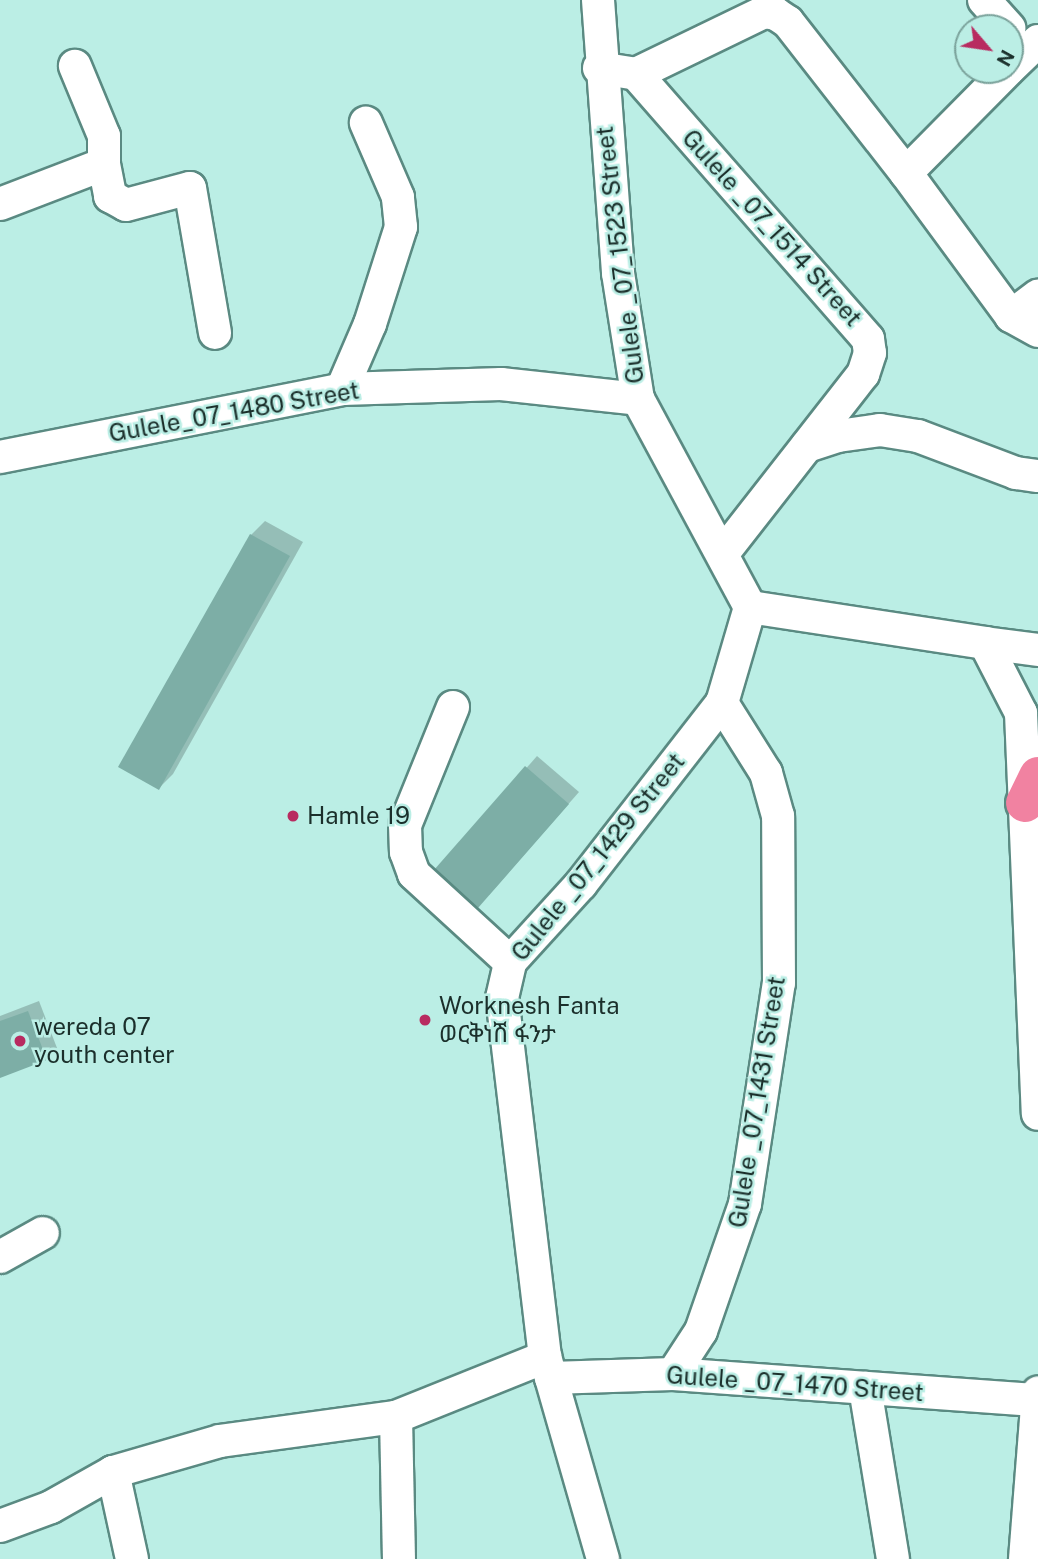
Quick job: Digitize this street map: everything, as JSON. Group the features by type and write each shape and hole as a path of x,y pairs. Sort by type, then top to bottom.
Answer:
{"street":[{"name":"Gulele _07_1523 Street","path":"597,0 599,68 618,273 638,398 723,552 750,607"},
{"path":"599,68 636,74 764,12 776,13 788,22 1025,323 1038,296"},
{"path":"75,66 104,136 104,164 110,196 126,205 190,188 215,333"},
{"name":"Gulele _07_1514 Street","path":"636,74 868,338 870,353 863,374 723,552"},
{"path":"906,173 985,84"},
{"path":"342,389 370,324 401,227 398,197 366,123"},
{"path":"0,204 104,164"},
{"name":"Gulele_07_1480 Street","path":"0,457 342,389 501,384 638,398"},
{"path":"807,446 838,436 880,430 918,436 1016,473 1038,476"},
{"path":"722,703 750,607 1038,650"},
{"path":"985,643 1021,713 1031,789 1038,1114"},
{"name":"Gulele _07_1429 Street","path":"603,1559 548,1368 502,998 510,962 581,884 722,703"},
{"name":"Gulele _07_1431 Street","path":"673,1374 701,1331 745,1204 779,983 778,816 766,773 722,703"},
{"path":"453,707 405,825 406,852 414,874 510,962"},
{"path":"0,1257 43,1233"},
{"path":"0,1526 51,1507 113,1472 220,1441 396,1417 548,1368"},
{"name":"Gulele _07_1470 Street","path":"548,1368 673,1374 1038,1400"},
{"path":"864,1388 893,1559"},
{"path":"1025,1559 1038,1393"},
{"path":"396,1417 399,1559"},
{"path":"113,1472 132,1559"}],"building":[{"path":"250,534 290,556 159,790 118,767"},
{"path":"525,766 569,804 478,908 434,870"},
{"name":"wereda 07 youth center","path":"28,1011 47,1060 0,1078 0,1021"}],"place":[{"name":"Hamle 19","path":"293,816"},
{"name":"Worknesh Fanta ወርቅነሽ ፋንታ","path":"425,1020"},
{"name":"wereda 07 youth center","path":"20,1041"}]}
